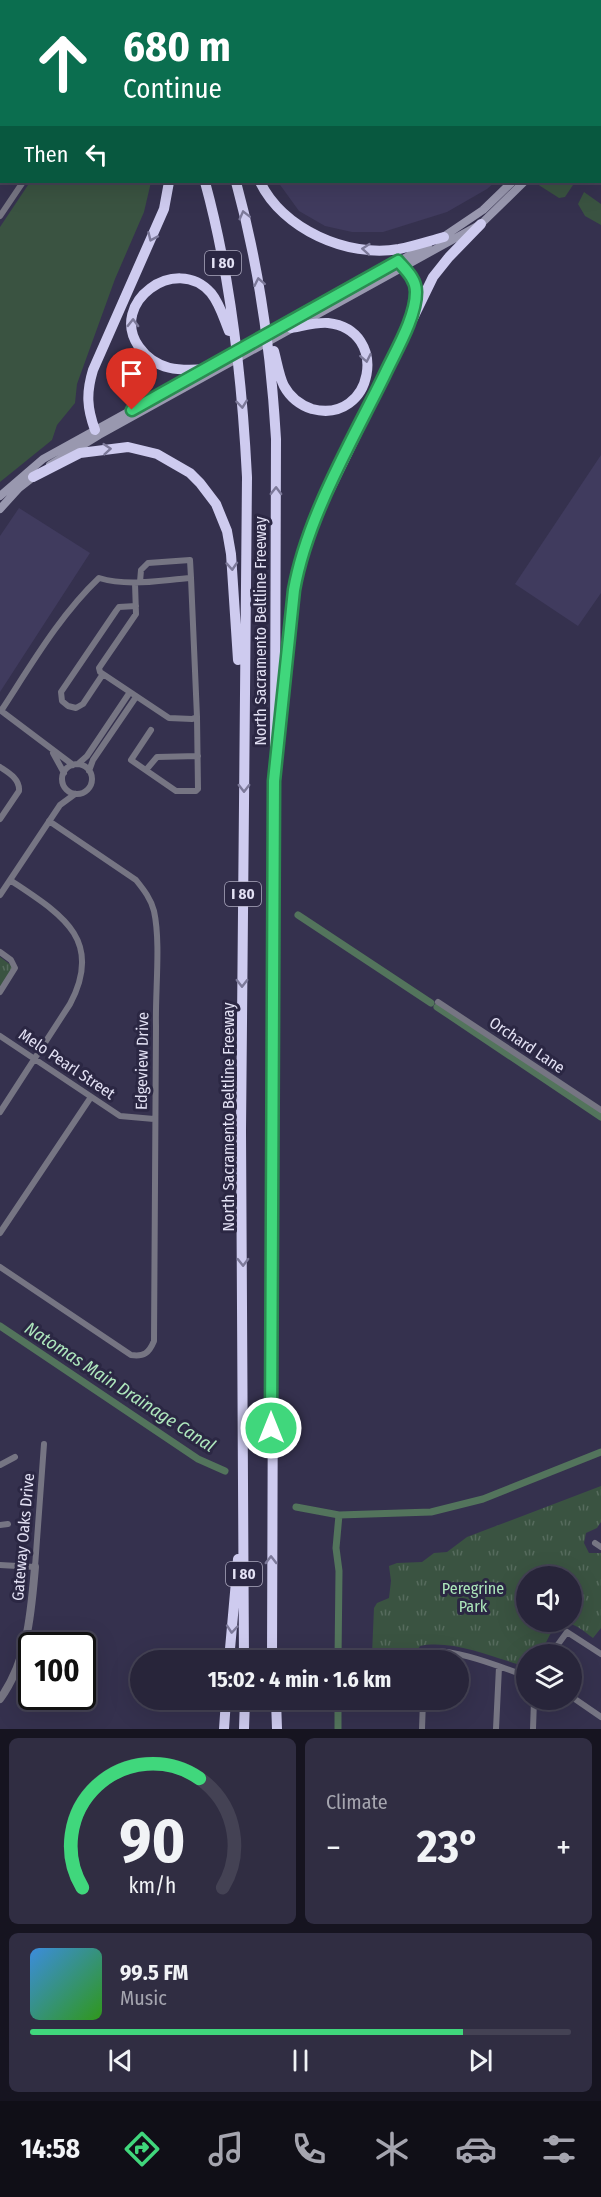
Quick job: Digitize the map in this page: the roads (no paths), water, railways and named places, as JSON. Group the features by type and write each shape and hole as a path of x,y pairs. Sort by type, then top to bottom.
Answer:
{"highway":[{"path":"97,432 88,407 89,382 164,209 169,183"},
{"name":"North Sacramento Beltline Freeway","path":"205,183 227,280 242,408 247,477 242,1131 244,1650"},
{"name":"North Sacramento Beltline Freeway","path":"236,183 265,316 276,440 273,1650"},
{"path":"261,183 273,203 291,219 315,234 340,244 372,250 388,250 444,237"},
{"path":"274,781 294,590 303,550 314,519 433,277 481,224"},
{"path":"398,347 415,300 416,286 410,274 401,264"},
{"path":"206,369 183,371 167,369 141,351 133,337 131,319 136,304 147,291 162,282 176,278 201,284 214,298 235,346"},
{"path":"265,316 284,385 292,398 305,407 320,411 336,409 350,403 361,391 367,377 368,361 363,346 354,334 341,326 325,322 290,326"},
{"path":"33,477 80,453 111,448 137,448 157,454 182,467 210,495 222,517 230,544 244,755"},
{"path":"231,1650 244,1487"},
{"path":"224,1728 225,1710"},
{"path":"244,1710 244,1729"},
{"path":"272,1729 273,1710"},
{"path":"275,1710 277,1729"}],"main road":[{"path":"401,264 483,210 511,183"},
{"path":"0,495 43,459 97,432 401,264 481,224 523,183"},
{"path":"0,509 19,488 97,432 206,369 221,364"}],"street":[{"path":"0,216 22,183"},
{"path":"151,730 131,760 176,791 196,791 198,789 198,756 190,560 148,563 141,570 137,582 136,614 99,669 103,674 169,718 192,719 196,717"},
{"path":"90,771 86,767 75,765 52,750 0,710 48,640 83,594 99,578 115,582 137,582 191,578"},
{"path":"103,674 83,704 76,708 62,701 61,692 116,611 119,608 136,606"},
{"path":"64,773 87,756 130,692"},
{"path":"64,786 75,794 89,789 93,760 136,696"},
{"path":"52,750 64,773 60,805"},
{"path":"146,770 157,756 198,756"},
{"path":"0,767 17,780 19,786 19,790 0,819"},
{"path":"0,895 60,805 75,794"},
{"name":"Edgeview Drive","path":"0,1267 132,1355 141,1356 150,1351 154,1341 156,940 154,913 147,893 136,880 49,821"},
{"path":"0,1112 80,986 83,960 77,937 58,912 10,880"},
{"path":"0,952 11,960 15,968 0,992"},
{"name":"Orchard Lane","path":"438,1002 601,1110"},
{"name":"Melo Pearl Street","path":"0,1036 120,1116 154,1119"},
{"path":"0,1233 91,1097"},
{"name":"Gateway Oaks Drive","path":"0,1699 12,1679 24,1649 32,1599 45,1444"},
{"path":"0,1465 15,1457"},
{"path":"0,1525 8,1524"},
{"path":"0,1565 35,1567"},
{"path":"558,1644 567,1632 601,1654"},
{"path":"469,1658 488,1662 516,1673"},
{"path":"496,1729 499,1667"},
{"path":"582,1704 601,1717"},
{"path":"422,1729 423,1710"},
{"path":"533,1729 534,1710"}],"waterway":[{"path":"298,915 431,1003"},
{"path":"437,1007 601,1117"},
{"name":"Natomas Main Drainage Canal","path":"0,1326 198,1459 225,1471"},
{"path":"296,1507 339,1515 431,1512 483,1499 601,1452"},
{"path":"338,1650 339,1571 336,1548 339,1515"},
{"path":"338,1710 338,1729"}],"park label":[{"name":"Peregrine Park","path":"473,1597"}]}
